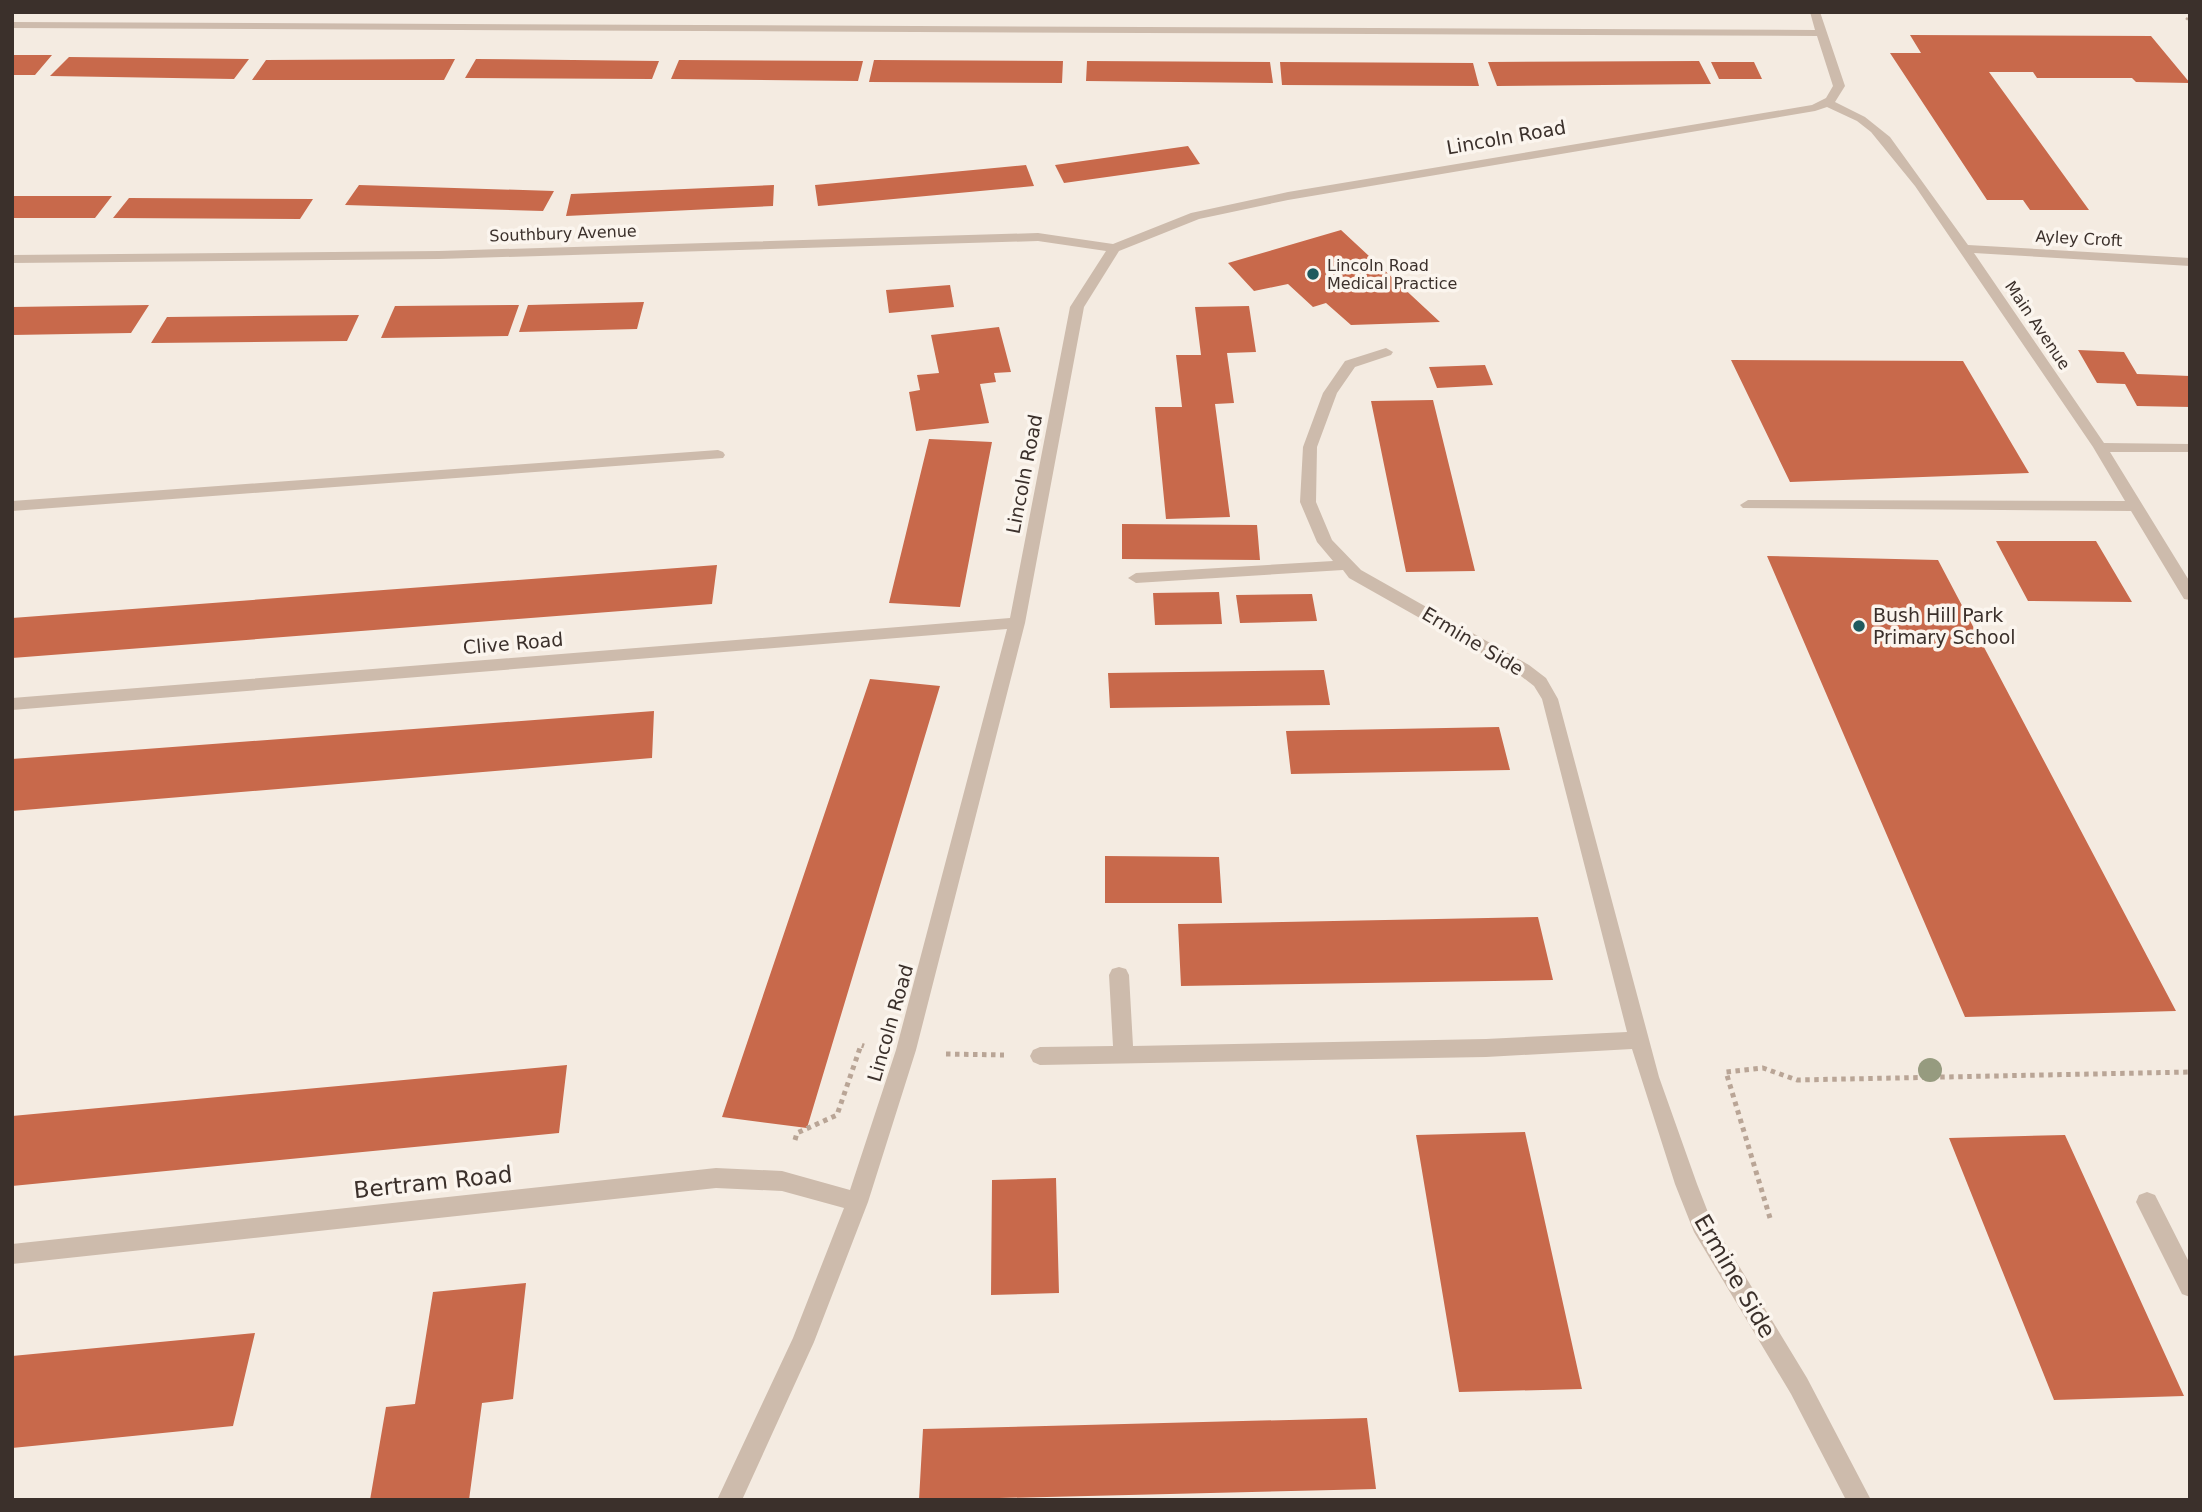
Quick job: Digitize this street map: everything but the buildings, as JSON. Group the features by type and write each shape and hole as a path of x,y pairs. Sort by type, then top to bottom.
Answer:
{"street":[{"path":"1815,12 1839,86 1837,94 1827,103"},
{"path":"12,26 1821,33"},
{"name":"Lincoln Road","path":"729,1500 803,1342 857,1202 906,1050 1017,623 1077,307 1114,248 1195,216 1288,196 1674,130 1793,114 1827,103"},
{"name":"Main Avenue","path":"1827,103 1861,119 1886,140 1965,249 2099,447 2190,595"},
{"name":"Southbury Avenue","path":"12,259 439,254 1038,237 1114,248"},
{"name":"Ayley Croft","path":"1965,249 2190,262"},
{"name":"Ermine Side","path":"1386,352 1350,364 1330,393 1310,447 1308,502 1325,542 1355,574 1523,669 1540,682 1545,691 1558,726 1639,1040 1657,1101 1702,1225 1799,1386 1859,1500"},
{"path":"2099,447 2190,448"},
{"path":"12,506 718,455"},
{"path":"1748,505 2134,506"},
{"path":"1136,578 1345,565"},
{"name":"Clive Road","path":"12,704 1017,623"},
{"path":"1119,975 1123,1055"},
{"path":"1040,1056 1486,1048 1639,1040"},
{"name":"Bertram Road","path":"12,1254 716,1178 782,1181 857,1202"},
{"path":"2147,1202 2190,1287"}],"path":[{"path":"2186,18 2190,22"},
{"path":"795,1140 797,1133 837,1115 860,1045 871,1046"},
{"path":"946,1054 979,1055"},
{"path":"1770,1219 1726,1072 1763,1068 1797,1080 2190,1072"}],"place":[{"name":"Lincoln Road Medical Practice","path":"1313,274"},
{"name":"Bush Hill Park Primary School","path":"1859,626"}]}
